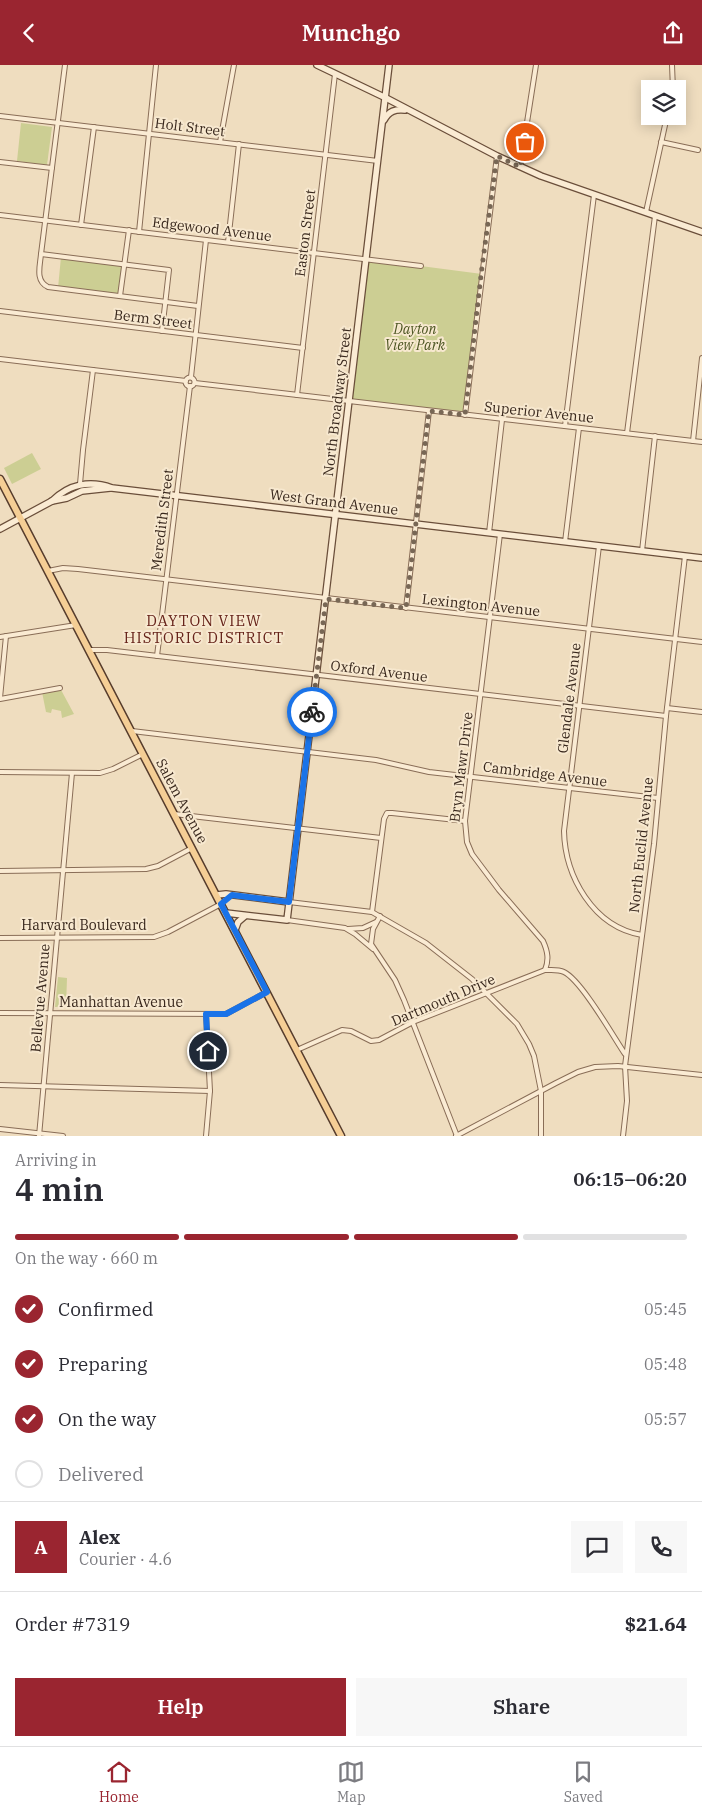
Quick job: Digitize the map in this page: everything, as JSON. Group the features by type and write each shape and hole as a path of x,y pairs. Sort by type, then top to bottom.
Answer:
{"main road":[{"name":"Salem Avenue","path":"0,479 341,1136"}],"street":[{"path":"65,65 41,254 39,275 42,284 48,287 198,306"},
{"path":"140,232 156,65"},
{"path":"220,142 234,65"},
{"path":"317,65 411,110 520,167 702,232"},
{"name":"North Broadway Street","path":"287,921 389,65"},
{"path":"520,167 536,65"},
{"path":"672,65 673,80"},
{"name":"Easton Street","path":"297,395 335,74"},
{"path":"382,125 387,116 393,111 397,109 411,110"},
{"name":"Holt Street","path":"0,116 378,161"},
{"path":"646,212 665,125"},
{"path":"81,225 94,127"},
{"path":"662,142 698,150"},
{"path":"228,242 239,144"},
{"path":"465,415 497,156"},
{"path":"0,162 52,168"},
{"path":"565,426 594,195"},
{"name":"Edgewood Avenue","path":"0,215 421,266"},
{"path":"628,433 654,216"},
{"path":"120,296 128,230"},
{"path":"186,381 187,385 190,386 195,383 191,377 206,240"},
{"path":"41,254 169,270 162,331"},
{"name":"Berm Street","path":"0,311 303,348"},
{"path":"693,441 702,358"},
{"path":"0,359 186,381 191,377"},
{"path":"80,484 93,370"},
{"name":"Superior Avenue","path":"195,383 702,442"},
{"name":"Meredith Street","path":"157,656 190,386"},
{"path":"406,608 429,411"},
{"path":"489,533 502,420"},
{"path":"565,542 580,428"},
{"path":"642,551 655,436"},
{"name":"West Grand Avenue","path":"0,529 80,484 102,484 112,488"},
{"name":"West Grand Avenue","path":"52,501 67,498 82,491 112,488 702,558"},
{"name":"Bryn Mawr Drive","path":"500,535 465,821 466,836 470,851 499,890 543,941 548,950 545,970"},
{"name":"Glendale Avenue","path":"599,546 564,831 564,846 574,880 586,899 605,918 626,930 642,935"},
{"name":"North Euclid Avenue","path":"623,1136 627,1101 626,1055 654,844 666,716 685,556"},
{"name":"Lexington Avenue","path":"48,571 63,567 702,642"},
{"path":"0,637 76,625"},
{"path":"6,636 0,699 60,688"},
{"name":"Oxford Avenue","path":"90,650 107,650 666,716"},
{"path":"667,708 702,712"},
{"name":"Cambridge Avenue","path":"132,731 376,760 417,769 658,799"},
{"path":"0,772 105,772 143,754"},
{"name":"Bellevue Avenue","path":"39,1135 72,773"},
{"path":"372,912 382,830 386,813 465,821"},
{"path":"174,814 381,838"},
{"path":"0,871 151,868 192,848"},
{"path":"217,895 232,895 372,912 409,932 442,954 487,993 524,1033 534,1056 541,1091 541,1136"},
{"path":"221,904 232,895"},
{"name":"Harvard Boulevard","path":"0,938 154,937 168,932 221,904"},
{"path":"226,913 348,929 362,928 376,922"},
{"path":"235,930 238,922 245,916"},
{"path":"380,916 376,922 371,944 395,980 457,1136 586,1069 602,1066 625,1066 702,1075"},
{"path":"348,929 375,951"},
{"path":"545,970 563,971 578,983 626,1055"},
{"name":"Dartmouth Drive","path":"296,1050 342,1030 351,1031 371,1041 380,1041 413,1022 545,970"},
{"name":"Manhattan Avenue","path":"0,1013 226,1014 267,992"},
{"path":"206,1014 210,1091 206,1136"},
{"path":"0,1085 210,1091"},
{"path":"0,1129 39,1135 63,1136"}],"green space":[{"path":"21,123 52,127 47,165 17,161"},
{"path":"61,257 123,265 119,295 58,288"},
{"name":"Dayton View Park","path":"367,259 482,274 465,415 349,400"},
{"path":"32,453 41,469 12,484 4,468"},
{"path":"60,688 74,714 62,718 61,711 52,709 51,713 46,712 42,692"},
{"path":"58,977 67,978 66,1007 55,1007"}],"way so far":[{"path":"312,712 326,599 406,608 429,411 465,415 497,156 520,167 525,142"}],"district":[{"name":"DAYTON VIEW HISTORIC DISTRICT","path":"204,630"}],"route":[{"path":"208,1051 206,1014 226,1014 267,992 221,904 232,895 289,902 312,712"}]}
